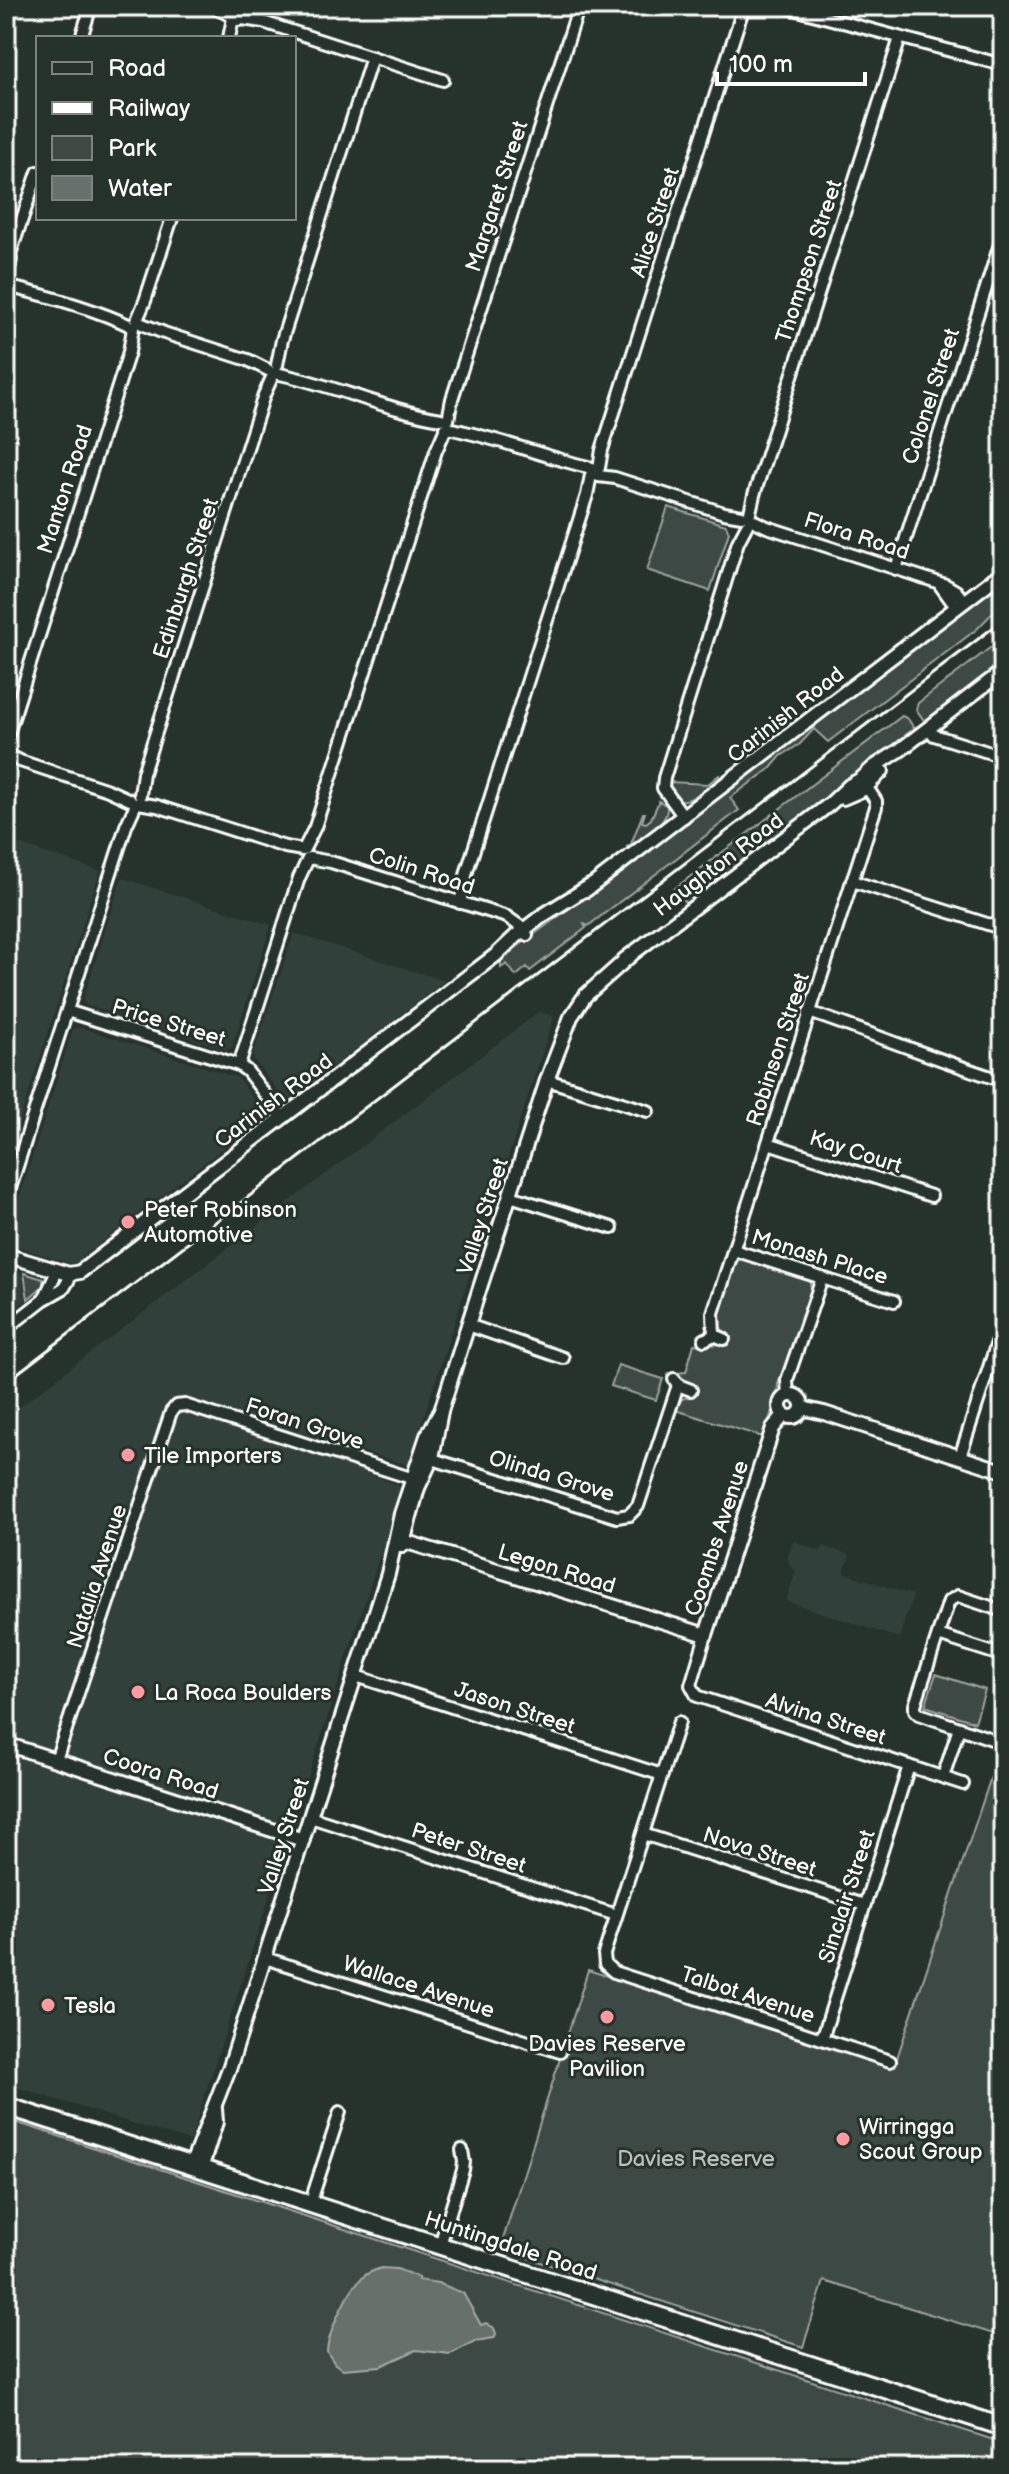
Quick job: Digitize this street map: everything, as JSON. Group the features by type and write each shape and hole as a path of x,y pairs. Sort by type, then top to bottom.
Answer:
{"main road":[{"name":"Huntingdale Road","path":"6,2106 1003,2427"}],"street":[{"path":"82,36 91,6"},
{"path":"213,6 443,80"},
{"name":"Margaret Street","path":"239,1065 579,6"},
{"name":"Alice Street","path":"456,902 744,6"},
{"path":"783,6 825,11 900,38 1003,65"},
{"path":"231,36 238,12"},
{"name":"Thompson Street","path":"684,817 663,788 664,778 900,38"},
{"name":"Edinburgh Street","path":"6,1201 372,57"},
{"path":"6,266 36,178"},
{"name":"Manton Road","path":"7,734 171,220"},
{"name":"Colonel Street","path":"896,569 1003,235"},
{"path":"7,282 12,253"},
{"name":"Flora Road","path":"7,282 935,581 960,604"},
{"name":"Carinish Road","path":"6,1329 64,1288 72,1274 86,1267 522,935 684,817 1003,572"},
{"name":"Haughton Road","path":"572,1008 631,955 830,804 894,761 900,750 1003,671"},
{"path":"929,728 934,735 1003,757"},
{"name":"Colin Road","path":"6,757 500,916 522,935"},
{"name":"Robinson Street","path":"714,1338 713,1313 877,804 864,783"},
{"path":"852,881 1003,929"},
{"name":"Valley Street","path":"196,2167 208,2119 215,2109 265,1958 388,1574 397,1559 417,1480 572,1008"},
{"name":"Price Street","path":"67,1011 239,1065 283,1118"},
{"path":"809,1012 1003,1081"},
{"path":"547,1080 648,1111"},
{"name":"Kay Court","path":"768,1143 931,1196"},
{"path":"510,1196 612,1228"},
{"name":"Monash Place","path":"734,1250 894,1301"},
{"path":"6,1255 72,1274"},
{"name":"Carinish Road","path":"43,1300 57,1271"},
{"path":"788,1395 787,1380 822,1278"},
{"path":"960,1457 1003,1324"},
{"path":"468,1325 563,1358"},
{"name":"Olinda Grove","path":"426,1457 617,1517 629,1515 638,1506 676,1382 691,1390"},
{"path":"788,1395 798,1398 802,1408"},
{"path":"788,1395 779,1406 784,1415 795,1417 802,1408"},
{"name":"Foran Grove","path":"176,1406 185,1405 417,1480"},
{"name":"Natalia Avenue","path":"56,1760 171,1412 176,1406"},
{"path":"802,1408 1003,1471"},
{"name":"Coombs Avenue","path":"693,1676 773,1428 784,1415"},
{"name":"Legon Road","path":"400,1540 706,1635"},
{"path":"1003,1611 953,1597 915,1705 919,1714 1003,1743"},
{"path":"938,1635 1003,1656"},
{"name":"Jason Street","path":"356,1676 662,1775"},
{"name":"Alvina Street","path":"693,1676 693,1693 702,1699 963,1784"},
{"path":"616,1915 679,1722"},
{"path":"943,1777 959,1728"},
{"name":"Coora Road","path":"6,1744 303,1840"},
{"name":"Sinclair Street","path":"822,2039 909,1766"},
{"name":"Peter Street","path":"310,1817 616,1915"},
{"name":"Nova Street","path":"643,1834 864,1905"},
{"name":"Talbot Avenue","path":"616,1915 604,1954 605,1964 614,1972 890,2061"},
{"name":"Wallace Avenue","path":"265,1958 560,2052"},
{"path":"310,2204 340,2112"},
{"path":"440,2245 463,2170 462,2150"}],"shaded area":[{"path":"6,840 100,871 6,1164"},
{"path":"122,878 271,925 232,1047 227,1050 86,1005 83,1000"},
{"path":"294,933 445,981 289,1100 284,1099 253,1055"},
{"path":"539,1012 554,1016 408,1465 179,1397 402,1487 190,2141 6,2084 6,1417"},
{"path":"79,1027 238,1078 263,1112 262,1118 75,1263 69,1263 9,1244 6,1239 73,1029"},
{"path":"6,1267 21,1272 26,1301 6,1316"},
{"path":"793,1541 821,1551 823,1546 850,1555 844,1573 913,1595 899,1638 786,1601 796,1571 787,1558"}],"green space":[{"path":"668,507 726,525 729,532 710,591 647,570"},
{"path":"991,587 1003,602 977,629 828,742 814,729 771,768 730,798 739,810 588,926 584,924 586,928 530,971 527,967 516,976 507,964 501,968 501,959 686,822"},
{"path":"1003,638 1003,665 926,723 916,709 918,703"},
{"path":"902,716 916,731 687,905 674,889"},
{"path":"719,775 720,779 706,789 684,800 677,799 672,793 669,782 708,784"},
{"path":"659,801 667,806 660,824 649,834 626,847 631,844 643,813 642,822 646,823"},
{"path":"741,1259 809,1279 812,1292 778,1384 777,1397 763,1437 675,1410 682,1399 694,1395 695,1385 686,1383 676,1373 686,1372 694,1344 726,1343 728,1334 720,1328 718,1313 735,1263"},
{"path":"24,1273 43,1279 43,1286 28,1299"},
{"path":"618,1365 663,1379 656,1400 611,1386"},
{"path":"936,1674 985,1690 975,1722 925,1706"},
{"name":"Davies Reserve","path":"991,1777 1003,1781 1003,2337 824,2281 803,2347 500,2249 588,1970 894,2067"},
{"path":"6,2119 1003,2443 1003,2468 6,2468"}],"water":[{"path":"381,2268 397,2269 418,2277 418,2280 438,2283 463,2293 481,2325 486,2323 494,2328 494,2338 476,2341 450,2354 416,2350 381,2366 343,2369 327,2352 335,2323 358,2282 368,2273"}],"railway":[{"path":"6,1382 1003,620"}],"place":[{"name":"Peter Robinson Automotive","path":"128,1222"},
{"name":"Tile Importers","path":"128,1455"},
{"name":"La Roca Boulders","path":"138,1692"},
{"name":"Tesla","path":"48,2005"},
{"name":"Davies Reserve Pavilion","path":"607,2017"},
{"name":"Wirringga Scout Group","path":"843,2139"}]}
